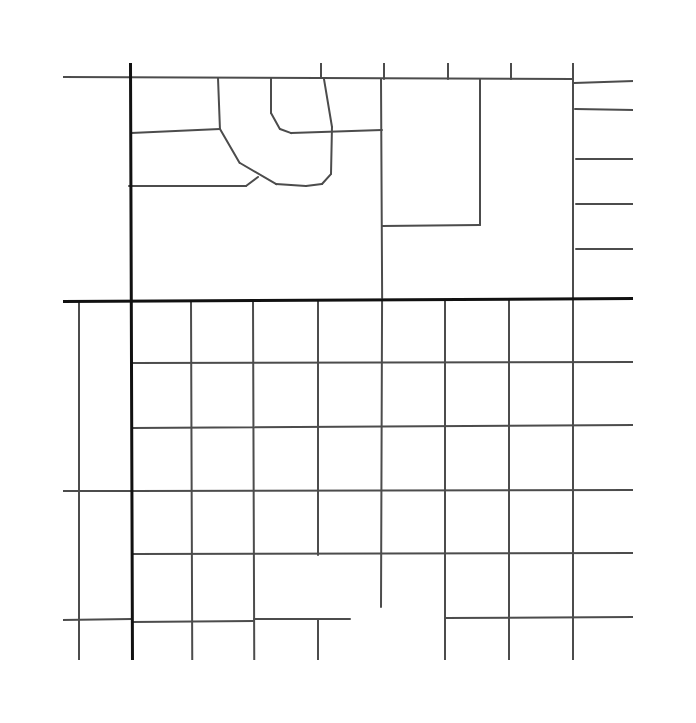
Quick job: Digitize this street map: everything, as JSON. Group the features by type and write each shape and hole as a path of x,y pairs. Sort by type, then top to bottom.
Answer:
{"main road":[{"path":"130,62 132,662"},
{"path":"62,301 634,298"}],"street":[{"path":"218,78 220,129 232,154 258,177 276,184 316,186 329,178 331,164 332,133 321,62"},
{"path":"381,607 384,62"},
{"path":"448,62 448,79"},
{"path":"511,62 511,79"},
{"path":"573,62 576,159 573,662"},
{"path":"62,77 634,81"},
{"path":"271,78 271,113 280,129 332,133 382,130"},
{"path":"382,226 480,225 480,79"},
{"path":"575,109 634,110"},
{"path":"129,133 220,129"},
{"path":"576,159 634,159"},
{"path":"129,186 252,183 258,177"},
{"path":"576,204 634,204"},
{"path":"576,249 634,249"},
{"path":"509,299 509,662"},
{"path":"318,300 318,555"},
{"path":"445,300 445,662"},
{"path":"79,301 80,662"},
{"path":"253,301 254,662"},
{"path":"191,302 192,662"},
{"path":"132,363 634,362"},
{"path":"132,428 634,425"},
{"path":"62,491 634,489"},
{"path":"132,554 634,553"},
{"path":"445,618 634,617"},
{"path":"318,619 318,662"},
{"path":"62,620 350,619"}]}
